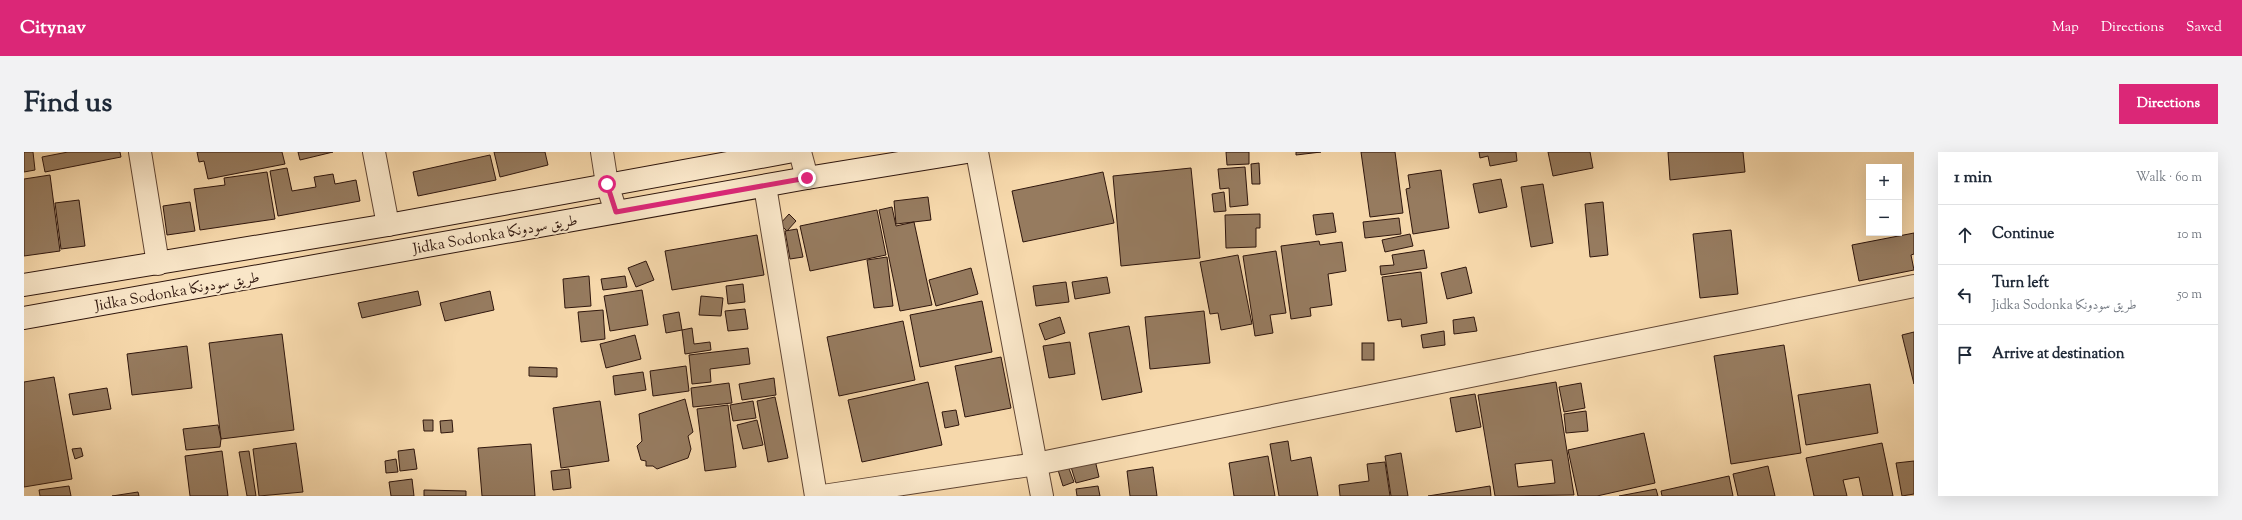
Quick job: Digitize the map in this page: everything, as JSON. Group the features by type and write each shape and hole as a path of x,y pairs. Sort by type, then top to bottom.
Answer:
{"street":[{"path":"140,152 158,264"},
{"path":"374,152 388,224"},
{"path":"602,152 607,184 616,212"},
{"name":"Jidka Sodonka طريق سودونكا","path":"24,285 158,264 388,224 788,152"},
{"path":"800,152 807,178"},
{"name":"Jidka Sodonka طريق سودونكا","path":"24,318 807,178 967,152"},
{"path":"977,152 1042,496"},
{"path":"765,186 816,496"},
{"path":"823,496 1036,464 1914,286"}],"building":[{"path":"24,152 33,152 35,170 24,172"},
{"path":"68,152 120,152 121,157 45,172 42,157"},
{"path":"197,152 282,152 285,164 208,179 204,161 199,162"},
{"path":"298,152 333,152 300,160"},
{"path":"494,152 545,152 548,165 500,177"},
{"path":"1226,152 1249,152 1249,164 1227,165"},
{"path":"1296,152 1321,152 1296,155"},
{"path":"1361,152 1395,152 1403,213 1370,217"},
{"path":"1479,152 1516,152 1517,161 1490,166 1488,156 1480,158"},
{"path":"1548,152 1590,152 1593,168 1553,176"},
{"path":"1668,152 1743,152 1745,172 1670,180"},
{"path":"490,155 496,180 418,196 413,172"},
{"path":"1259,163 1260,184 1252,184 1251,164"},
{"path":"1245,167 1248,205 1230,207 1229,188 1220,189 1218,169"},
{"path":"287,168 292,191 316,187 314,177 333,174 335,184 356,180 360,201 278,216 270,171"},
{"path":"1191,168 1200,258 1121,266 1113,176"},
{"path":"1441,170 1449,228 1413,234 1406,189 1410,188 1408,175"},
{"path":"267,172 275,219 200,230 194,189 225,185 224,178"},
{"path":"1103,172 1114,223 1023,242 1012,191"},
{"path":"50,175 60,251 24,256 24,179"},
{"path":"1501,179 1507,207 1479,213 1473,184"},
{"path":"1543,184 1553,243 1531,247 1521,187"},
{"path":"1224,192 1226,211 1214,212 1212,194"},
{"path":"928,197 931,220 896,224 894,201"},
{"path":"79,200 85,246 61,249 55,203"},
{"path":"190,202 195,231 167,235 163,206"},
{"path":"1603,202 1608,255 1590,257 1585,204"},
{"path":"892,207 896,226 914,222 932,305 900,311 879,210"},
{"path":"877,210 886,255 810,271 800,226"},
{"path":"1333,213 1336,232 1316,235 1313,215"},
{"path":"789,214 796,221 787,231 780,224"},
{"path":"1260,214 1260,228 1256,228 1256,247 1226,248 1225,215"},
{"path":"1399,218 1401,234 1365,238 1363,222"},
{"path":"797,229 803,257 790,259 785,231"},
{"path":"1731,230 1738,294 1700,298 1693,234"},
{"path":"1914,233 1914,254 1911,255 1914,270 1859,281 1852,245"},
{"path":"1410,234 1413,246 1385,252 1382,240"},
{"path":"757,235 764,275 672,290 665,251"},
{"path":"1319,241 1320,245 1342,242 1346,271 1328,274 1332,305 1310,308 1311,316 1291,319 1281,246"},
{"path":"1424,250 1427,268 1381,275 1380,266 1394,265 1392,255"},
{"path":"1276,251 1286,313 1270,315 1273,333 1255,336 1243,256"},
{"path":"1238,255 1252,324 1221,330 1218,313 1210,314 1200,262"},
{"path":"887,257 893,306 874,308 867,260"},
{"path":"646,261 654,280 636,287 628,268"},
{"path":"1466,267 1472,293 1447,299 1441,273"},
{"path":"971,268 978,294 936,306 929,280"},
{"path":"1421,272 1427,323 1402,327 1401,319 1388,321 1382,277"},
{"path":"589,276 591,306 565,308 563,279"},
{"path":"625,276 627,287 603,290 601,279"},
{"path":"1107,277 1110,293 1075,299 1072,282"},
{"path":"1066,282 1069,302 1036,306 1033,286"},
{"path":"743,284 745,302 728,304 726,286"},
{"path":"642,290 648,325 610,331 604,296"},
{"path":"418,291 421,305 362,318 358,303"},
{"path":"490,291 494,310 445,321 440,303"},
{"path":"701,296 723,298 721,316 699,315"},
{"path":"982,301 992,352 920,367 910,315"},
{"path":"745,309 748,329 728,331 725,311"},
{"path":"603,310 605,339 581,342 578,312"},
{"path":"1204,311 1210,363 1150,369 1145,317"},
{"path":"679,312 682,330 666,333 663,315"},
{"path":"1060,317 1065,333 1045,340 1039,324"},
{"path":"1474,317 1477,331 1454,334 1453,320"},
{"path":"903,321 915,380 839,396 827,337"},
{"path":"1129,326 1142,392 1102,400 1089,333"},
{"path":"692,328 694,344 710,342 711,350 685,354 682,330"},
{"path":"1444,331 1445,345 1423,348 1421,335"},
{"path":"1914,332 1914,384 1902,335"},
{"path":"282,334 294,430 221,439 209,343"},
{"path":"635,335 641,359 606,368 600,344"},
{"path":"1070,342 1075,374 1049,378 1043,346"},
{"path":"1362,343 1374,343 1374,360 1362,360"},
{"path":"1784,345 1801,453 1731,464 1714,356"},
{"path":"187,346 192,388 132,395 127,354"},
{"path":"748,348 750,364 710,369 711,382 692,384 689,355"},
{"path":"1001,357 1011,408 965,417 955,366"},
{"path":"686,366 689,391 653,396 650,371"},
{"path":"529,367 557,368 557,377 529,376"},
{"path":"643,372 646,390 615,395 613,376"},
{"path":"54,377 72,479 24,487 24,382"},
{"path":"774,378 776,395 742,400 739,384"},
{"path":"928,382 942,445 862,462 848,400"},
{"path":"1556,382 1574,495 1495,496 1478,395","holes":["1552,460 1555,483 1518,487 1515,464"]},
{"path":"729,383 732,403 693,407 691,388"},
{"path":"1581,383 1585,408 1564,412 1559,387"},
{"path":"1870,384 1878,433 1806,445 1798,395"},
{"path":"107,388 111,409 73,415 69,394"},
{"path":"1475,394 1481,427 1456,432 1450,398"},
{"path":"775,397 788,458 768,462 757,401"},
{"path":"685,399 693,432 688,436 691,449 688,458 657,469 653,466 646,466 646,461 641,460 637,446 642,441 639,414"},
{"path":"600,401 609,461 561,468 553,408"},
{"path":"753,401 756,418 733,421 730,405"},
{"path":"728,405 736,467 705,471 697,409"},
{"path":"956,410 959,425 945,428 942,412"},
{"path":"1586,411 1588,431 1566,433 1564,414"},
{"path":"423,420 433,420 433,431 424,431"},
{"path":"452,420 453,432 441,433 440,421"},
{"path":"757,420 763,445 743,449 737,425"},
{"path":"218,425 221,439 220,447 186,450 183,429"},
{"path":"1644,433 1655,483 1597,496 1578,496 1568,450"},
{"path":"1288,441 1291,461 1311,457 1318,496 1279,496 1270,444"},
{"path":"296,443 303,492 259,496 253,449"},
{"path":"1882,443 1893,496 1863,496 1859,477 1843,480 1847,496 1814,496 1806,458"},
{"path":"531,444 535,496 482,496 478,448"},
{"path":"81,448 83,456 75,459 72,449"},
{"path":"414,449 417,469 400,471 398,451"},
{"path":"222,451 228,496 190,496 185,456"},
{"path":"249,451 256,496 247,496 239,452"},
{"path":"1401,453 1408,496 1391,496 1385,456"},
{"path":"1268,456 1275,496 1234,496 1229,463"},
{"path":"396,459 398,472 386,473 385,461"},
{"path":"1095,460 1099,477 1076,483 1071,467"},
{"path":"1914,461 1914,494 1902,496 1896,463"},
{"path":"1385,462 1390,496 1340,496 1339,485 1369,481 1367,464"},
{"path":"1068,466 1074,482 1063,486 1058,470"},
{"path":"1768,466 1775,496 1738,496 1733,474"},
{"path":"1153,467 1157,496 1130,496 1127,471"},
{"path":"569,469 571,488 553,490 551,471"},
{"path":"1729,476 1733,496 1662,496 1661,491"},
{"path":"412,479 414,496 391,496 389,482"},
{"path":"69,486 71,496 40,496 39,490"},
{"path":"1098,486 1100,496 1077,496 1076,489"},
{"path":"1490,486 1491,496 1428,496"},
{"path":"1656,489 1658,496 1619,496"},
{"path":"424,490 466,491 466,496 424,496"},
{"path":"138,492 139,496 112,496"}],"route":[{"path":"607,184 616,212 807,178"}]}
